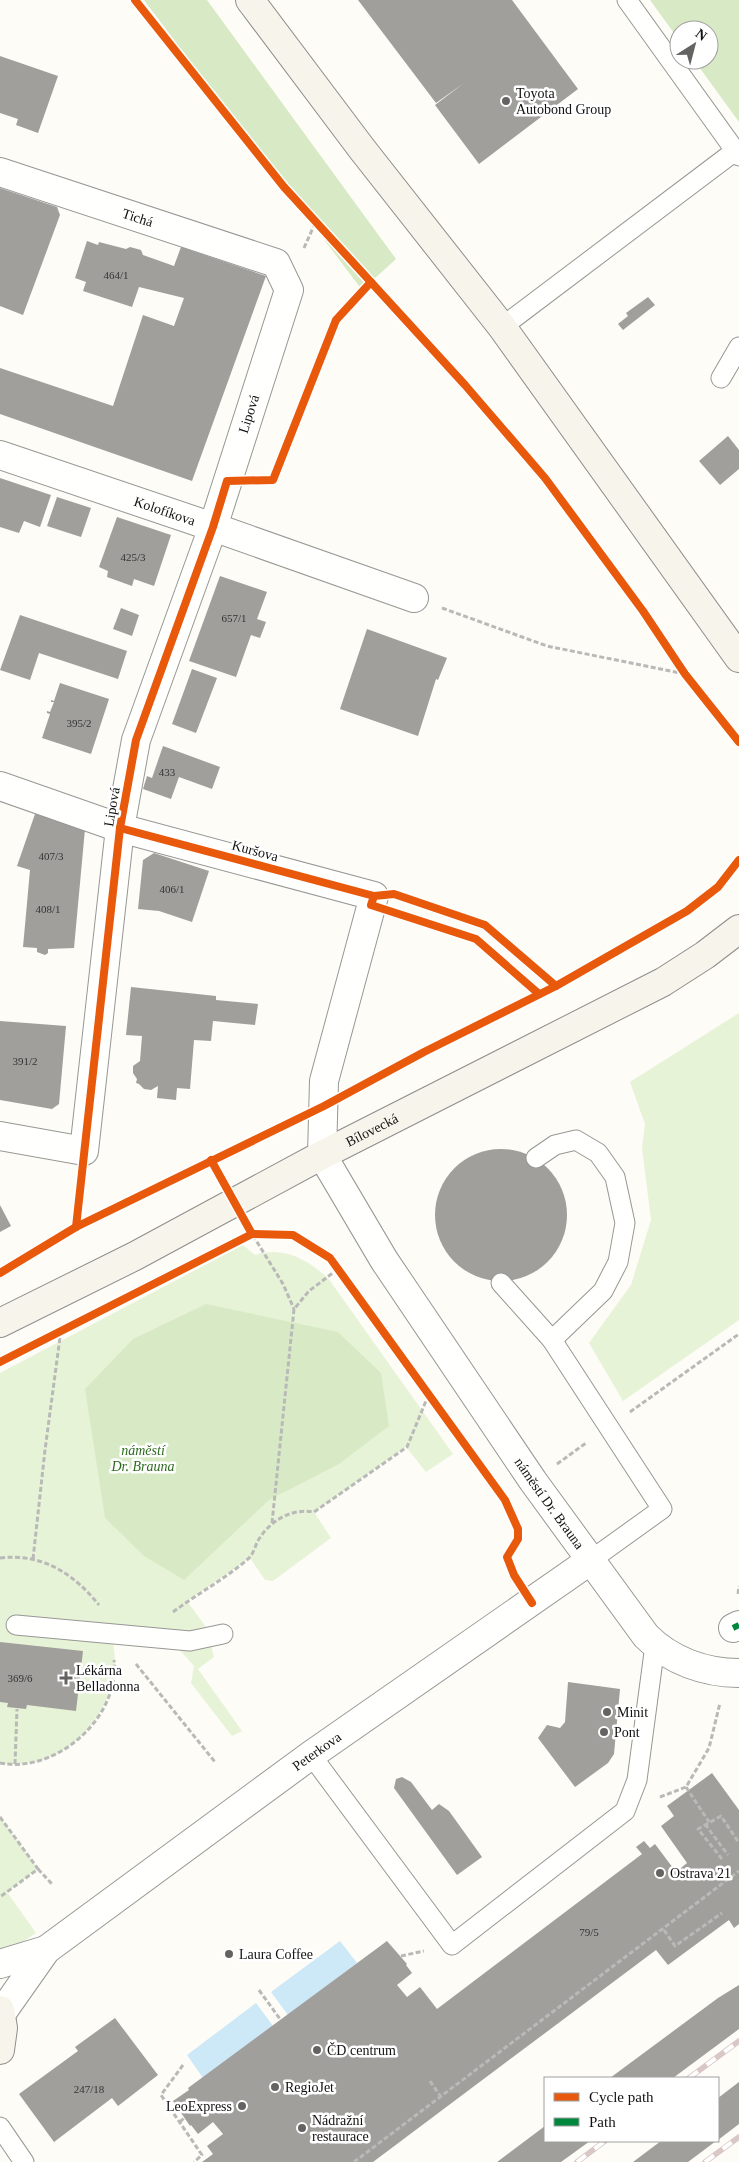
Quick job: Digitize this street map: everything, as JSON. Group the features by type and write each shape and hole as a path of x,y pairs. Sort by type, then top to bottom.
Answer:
{"street":[{"path":"250,0 340,120 502,327 739,658"},
{"name":"Tichá","path":"0,172 276,263"},
{"name":"Lipová","path":"84,1151 120,828 136,740 213,527 289,290 276,263"},
{"name":"Kolofíkova","path":"0,455 414,598"},
{"name":"Kuršova","path":"0,786 120,828 374,896 324,1081 322,1154"},
{"name":"Bílovecká","path":"0,1323 135,1256 322,1154 654,986 704,955 739,929"},
{"path":"0,1136 84,1151"},
{"name":"náměstí Dr. Brauna","path":"322,1154 384,1260 533,1481 638,1626 655,1645 677,1659 694,1666 724,1673 739,1673"},
{"name":"Peterkova","path":"46,1950 310,1755 591,1560"},
{"path":"0,1964 46,1950"},
{"path":"0,2050 4,2028 1,2012 46,1950"}],"lane":[{"path":"502,327 737,153 627,0"},
{"path":"721,378 739,347"},
{"path":"536,1158 555,1145 576,1140 598,1153 615,1177 625,1223 618,1262 603,1291 552,1340"},
{"path":"500,1283 552,1340 662,1509 591,1560"},
{"path":"16,1625 190,1641 223,1634"},
{"path":"310,1755 452,1945 625,1811 637,1780 655,1645"},
{"path":"0,2126 24,2162"}],"path":[{"path":"310,214 322,228"},
{"path":"414,598 547,646 685,674"},
{"path":"680,666 690,681"},
{"path":"76,1227 84,1151"},
{"path":"211,1160 220,1156"},
{"path":"243,1238 256,1234 284,1284 294,1309 272,1524"},
{"path":"294,1309 309,1291 336,1266 343,1276"},
{"path":"52,1335 70,1326"},
{"path":"33,1559 61,1330"},
{"path":"556,1464 739,1334"},
{"path":"423,1388 434,1404"},
{"path":"138,1636 250,1558 259,1538 272,1524 286,1514 314,1512 406,1447 428,1396"},
{"path":"112,1634 215,1762"},
{"path":"625,1811 686,1787 709,1748 721,1698"},
{"path":"15,1764 17,1709"},
{"path":"0,1763 15,1764 52,1756"},
{"path":"686,1787 710,1822"},
{"path":"722,1860 698,1830 720,1816 739,1843"},
{"path":"0,1818 38,1869 52,1884"},
{"path":"705,1824 728,1855"},
{"path":"0,1897 38,1869"},
{"path":"354,2162 664,1930 739,1871"},
{"path":"664,1930 675,1946 722,1912"},
{"path":"259,1990 280,2019"},
{"path":"183,2065 162,2095 202,2155 194,2162"},
{"path":"430,2082 441,2097"},
{"path":"180,2122 184,2118"}],"green space":[{"path":"144,0 207,0 396,259 362,290"},
{"path":"650,0 739,0 739,122 701,70 719,70 719,20 669,20 669,26"},
{"path":"739,1013 739,1320 623,1401 589,1343 631,1285 651,1220 642,1148 645,1124 630,1082"},
{"name":"náměstí Dr. Brauna","path":"243,1245 255,1255 276,1252 294,1256 311,1265 328,1278 453,1454 426,1472 406,1447 314,1512 331,1538 273,1581 265,1580 250,1558 187,1601 206,1627 214,1657 198,1669 242,1731 232,1736 191,1683 194,1666 170,1639 112,1634 115,1669 111,1689 103,1708 91,1725 77,1740 60,1752 41,1761 21,1764 0,1763 0,1373"},
{"path":"206,1304 338,1332 381,1373 389,1426 339,1464 269,1500 184,1580 144,1556 105,1518 85,1389 133,1339"},
{"path":"0,1817 38,1869 7,1892 36,1933 14,1948 0,1951"}],"water":[{"path":"340,1941 357,1963 288,2015 271,1992"},
{"path":"256,2003 273,2026 203,2078 187,2055"}],"building":[{"path":"358,0 512,0 578,89 479,164 435,105 464,83 436,103"},
{"path":"0,56 58,76 38,133 16,125 18,119 0,113"},
{"path":"0,188 57,207 60,215 23,315 0,306"},
{"path":"87,241 98,245 99,242 126,249 130,247 141,250 143,255 174,266 181,247 266,276 192,481 0,414 0,368 113,406 143,315 174,326 184,298 139,287 132,307 83,291 86,282 75,278"},
{"path":"648,297 655,305 623,330 618,324 628,316 626,313"},
{"path":"728,436 739,450 739,469 720,485 699,461"},
{"path":"0,478 51,495 40,527 24,521 19,533 0,527"},
{"path":"57,497 91,508 81,537 47,526"},
{"path":"117,517 171,535 154,586 134,579 132,586 107,577 108,571 99,567"},
{"path":"220,576 267,592 257,619 266,622 260,638 251,635 236,677 189,661"},
{"path":"121,608 139,615 132,636 113,629"},
{"path":"20,615 127,651 118,679 39,653 30,680 0,670"},
{"path":"367,629 447,658 438,680 436,679 418,736 340,709"},
{"path":"192,669 217,678 196,733 172,724"},
{"path":"60,683 109,699 91,754 42,738 50,714 47,711 50,712 54,702 51,702 51,700 54,701"},
{"path":"163,746 220,767 212,789 179,777 171,799 143,789 147,776 152,778"},
{"path":"35,814 85,829 74,948 48,949 48,953 45,955 37,952 37,948 23,947 30,870 17,866"},
{"path":"154,853 209,871 192,922 159,911 138,909 143,860"},
{"path":"131,987 216,996 216,1000 258,1004 255,1025 213,1021 211,1041 194,1040 190,1089 177,1088 176,1100 157,1098 158,1086 151,1090 144,1089 136,1083 137,1079 133,1073 133,1066 140,1061 142,1036 126,1035"},
{"path":"0,1021 66,1026 59,1104 52,1109 0,1100"},
{"path":"501,1149 514,1150 526,1154 548,1168 562,1190 566,1202 566,1228 562,1240 548,1262 526,1276 514,1280 501,1281 488,1280 476,1276 454,1262 440,1240 436,1228 435,1215 436,1202 440,1190 454,1168 476,1154 488,1150"},
{"path":"0,1205 11,1226 0,1232"},
{"path":"0,1642 83,1651 76,1711 27,1705 26,1709 7,1707 8,1703 0,1702"},
{"path":"568,1682 620,1689 614,1754 608,1763 575,1787 538,1738 547,1725 560,1728 565,1722"},
{"path":"712,1773 739,1810 739,1924 734,1928 729,1920 668,1965 656,1950 373,2162 202,2162 213,2154 207,2146 223,2134 213,2122 198,2134 190,2126 173,2101 189,2090 188,2088 387,1941 407,1964 412,1973 397,1985 407,1997 420,1987 437,2009 642,1854 636,1847 644,1841 650,1848 655,1844 676,1872 687,1863 661,1826 674,1816 667,1806"},
{"path":"402,1777 411,1782 432,1810 439,1804 449,1811 482,1857 457,1875 394,1788 396,1779"},
{"path":"739,1985 739,2029 674,2077 611,2077 718,1998"},
{"path":"115,2018 158,2075 118,2106 112,2098 54,2142 19,2094 78,2051 75,2047"},
{"path":"739,2082 739,2124 719,2139 719,2097"},
{"path":"544,2127 544,2142 589,2142 561,2162 497,2162"},
{"path":"660,2142 715,2142 688,2162 633,2162"}],"railway":[{"path":"690,2077 739,2041"},
{"path":"705,2162 739,2137"},
{"path":"577,2162 604,2142"}],"marked path":[{"path":"733,1628 739,1625"}],"cycle path":[{"path":"135,0 284,187 465,385 545,478 643,611 685,674 739,742"},
{"path":"76,1227 120,828 136,740 213,527 227,481 273,480 336,320 371,282"},
{"path":"120,828 374,896 371,905 476,939 539,994"},
{"path":"0,1273 76,1227 324,1106 424,1052 556,986 687,911 718,887 739,860"},
{"path":"374,896 394,894 485,925 556,986"},
{"path":"211,1160 252,1234"},
{"path":"0,1362 252,1234 293,1235 330,1258 505,1500 518,1529 518,1539 507,1557 514,1575 532,1603"}],"place":[{"name":"Toyota Autobond Group","path":"506,101"},
{"name":"Lékárna Belladonna","path":"66,1678"},
{"name":"Minit","path":"607,1712"},
{"name":"Pont","path":"604,1732"},
{"name":"Ostrava 21","path":"660,1873"},
{"name":"Laura Coffee","path":"229,1954"},
{"name":"ČD centrum","path":"317,2050"},
{"name":"RegioJet","path":"275,2087"},
{"name":"LeoExpress","path":"242,2106"},
{"name":"Nádražní restaurace","path":"302,2128"}]}
